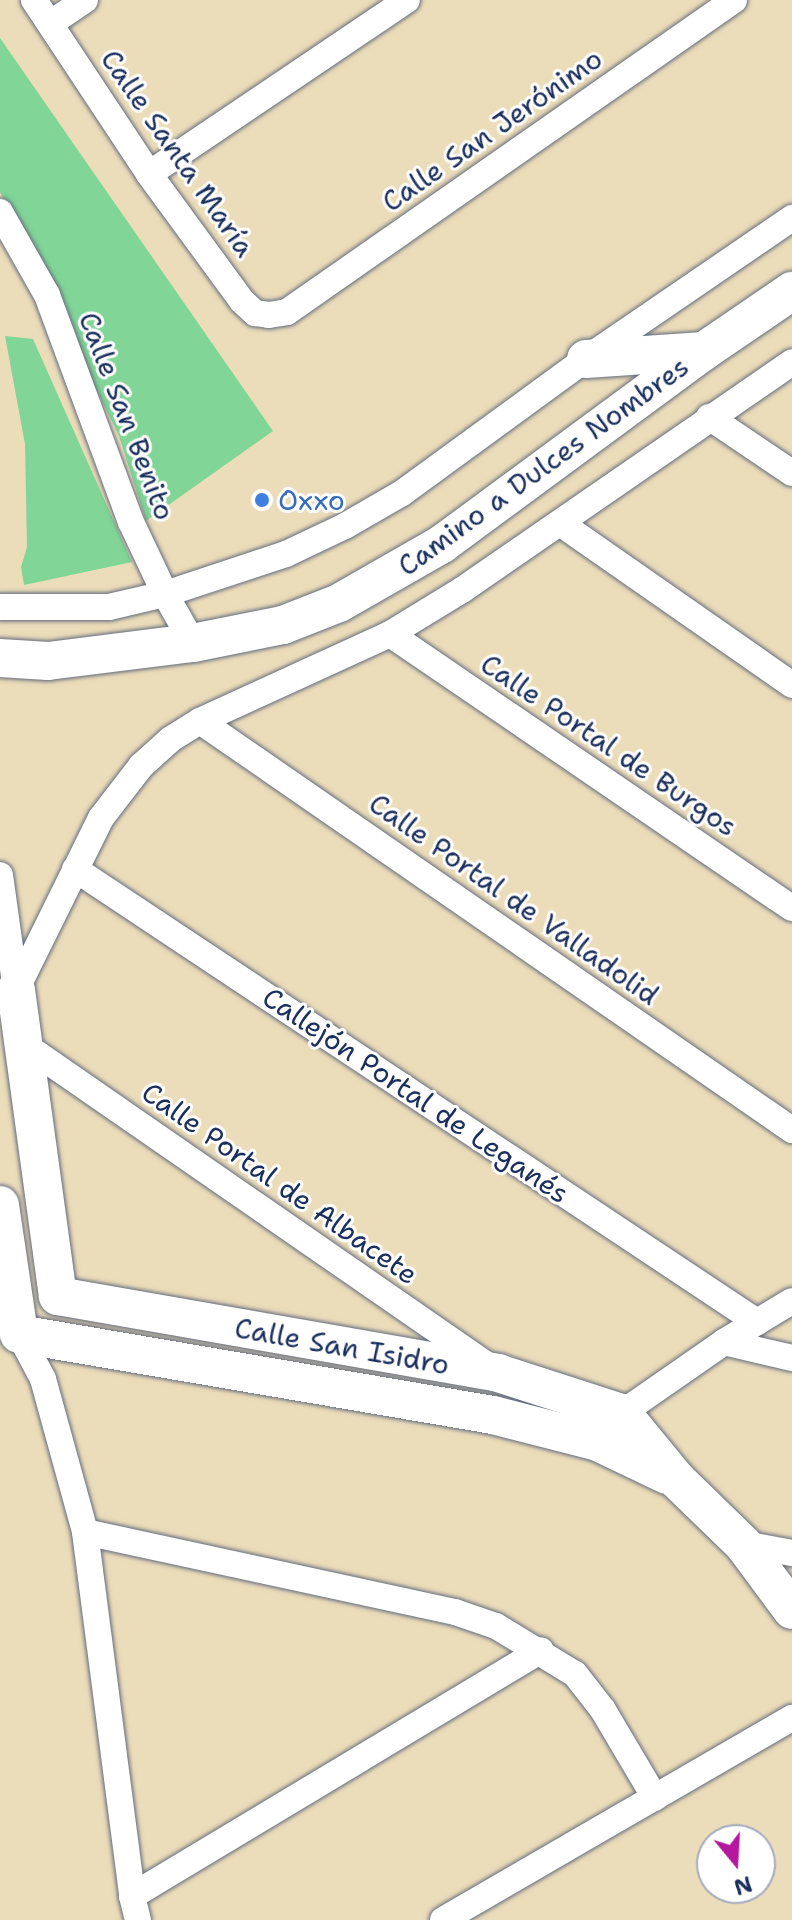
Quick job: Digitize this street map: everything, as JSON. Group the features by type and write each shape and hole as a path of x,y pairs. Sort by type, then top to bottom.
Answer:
{"street":[{"name":"Calle Santa María","path":"34,0 149,174 242,301 255,313 269,315 287,312"},
{"path":"51,23 85,0"},
{"path":"149,174 407,0"},
{"name":"Calle San Jerónimo","path":"287,312 734,0"},
{"name":"Calle San Benito","path":"0,212 47,295 131,522 165,594 193,643"},
{"path":"0,607 109,607 165,594 286,554 345,526 402,493 586,359 792,218"},
{"name":"Camino a Dulces Nombres","path":"0,658 48,661 193,643 283,625 339,603 442,544 704,351 792,291"},
{"path":"586,359 704,351"},
{"name":"Camino a Dulces Nombres","path":"16,990 101,818 141,766 171,739 200,721 390,634 462,590 792,362"},
{"path":"709,417 792,473"},
{"path":"560,523 792,685"},
{"name":"Calle Portal de Burgos","path":"390,634 792,908"},
{"name":"Calle Portal de Valladolid","path":"200,721 792,1130"},
{"name":"Callejón Portal de Leganés","path":"75,869 757,1322"},
{"path":"0,875 26,1046 58,1296 61,1338 43,1379"},
{"name":"Calle Portal de Albacete","path":"26,1046 498,1373"},
{"path":"0,1205 19,1334 43,1379 85,1532 135,1908 541,1650"},
{"path":"13,1294 58,1296"},
{"name":"Calle San Isidro","path":"58,1296 498,1373 622,1413"},
{"path":"598,1442 622,1413 724,1342 792,1301"},
{"name":"Calle San Isidro","path":"19,1334 61,1338 493,1415 598,1442 677,1480"},
{"path":"724,1342 792,1358"},
{"path":"622,1413 677,1480 743,1544 792,1610"},
{"path":"85,1532 455,1612 496,1626 541,1650 575,1674 603,1710 655,1798"},
{"path":"743,1544 792,1553"},
{"path":"443,1920 792,1718"}],"green space":[{"path":"0,38 273,431 146,521 119,436 0,192"},
{"path":"5,336 33,339 132,562 24,585 21,567 27,547 25,444"}],"place":[{"name":"Oxxo","path":"262,500"}]}
